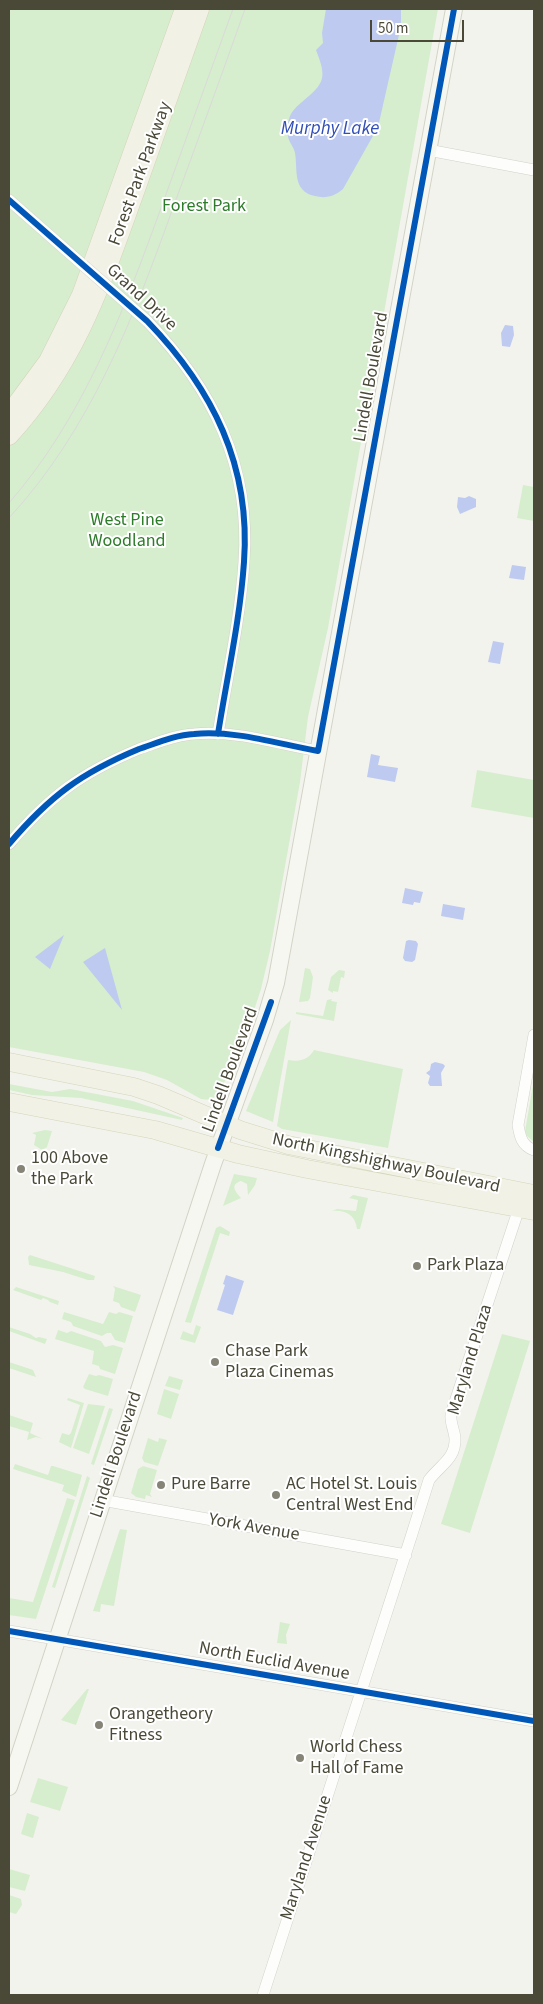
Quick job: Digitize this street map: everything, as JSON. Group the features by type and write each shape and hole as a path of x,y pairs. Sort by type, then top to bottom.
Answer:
{"main road":[{"name":"Forest Park Parkway","path":"9,414 48,361 81,294 184,9"},
{"name":"Forest Park Parkway","path":"9,436 52,383 90,313 200,9"},
{"name":"Lindell Boulevard","path":"9,1787 218,1148 265,1020 276,983 454,9"},
{"name":"North Kingshighway Boulevard","path":"9,1062 134,1087 274,1141 528,1202"},
{"name":"North Kingshighway Boulevard","path":"9,1102 155,1130 275,1163 344,1177 528,1202"}],"street":[{"path":"428,150 534,170"},
{"name":"Grand Drive","path":"9,200 147,321 182,360 199,383 222,428 232,454 240,489 245,534 241,594 218,734"},
{"path":"9,844 32,816 76,780 100,766 156,743 194,734 218,734 318,751"},
{"path":"534,1035 518,1125 521,1140 525,1145 534,1150"},
{"name":"Maryland Plaza","path":"363,1692 429,1480 446,1464 452,1452 455,1439 450,1419 452,1412 528,1202"},
{"name":"York Avenue","path":"102,1500 406,1555"},
{"name":"North Euclid Avenue","path":"9,1631 534,1722"},
{"name":"Maryland Avenue","path":"263,1995 320,1815 363,1692"}],"green space":[{"name":"Forest Park","path":"9,9 438,9 328,628 308,717 300,782 270,951 261,989 247,1032 219,1094 211,1100 201,1099 167,1080 144,1072 9,1047"},
{"path":"523,485 534,487 534,521 517,518"},
{"path":"477,770 534,780 534,818 471,807"},
{"path":"305,968 310,969 313,977 310,998 308,1001 299,1002"},
{"path":"339,970 345,971 344,978 341,977 338,992 333,991 333,993 328,990 331,977"},
{"path":"332,999 331,1001 337,1002 334,1021 296,1014 296,1012 323,1016 327,1000"},
{"path":"291,1020 273,1122 246,1111 280,1030"},
{"path":"314,1050 403,1069 388,1148 282,1129 277,1126 288,1060 303,1060"},
{"path":"534,1079 534,1142 527,1136 525,1131"},
{"path":"9,1084 52,1092 70,1089 133,1101 183,1118 182,1120 81,1098 32,1095 9,1090"},
{"path":"45,1130 52,1131 47,1147 42,1150 34,1145 36,1135 32,1133"},
{"path":"234,1174 257,1178 255,1185 248,1195 247,1184 241,1181 235,1184 234,1187 241,1198 223,1206"},
{"path":"353,1195 368,1198 360,1229 357,1229 352,1216 349,1214 341,1211 332,1211 337,1209 356,1211 358,1200 349,1198"},
{"path":"220,1226 230,1232 229,1236 220,1233 191,1323 185,1322 216,1228"},
{"path":"30,1255 95,1276 94,1280 29,1265 28,1257"},
{"path":"113,1286 141,1295 135,1312 121,1307 119,1303 113,1301 115,1289"},
{"path":"16,1287 59,1301 58,1305 43,1298 41,1300 13,1290"},
{"path":"64,1312 103,1324 109,1312 116,1314 119,1312 133,1316 125,1343 115,1340 111,1333 102,1336 73,1326 71,1322 62,1319"},
{"path":"196,1325 201,1327 195,1343 180,1339 183,1331 193,1335"},
{"path":"9,1327 36,1338 47,1339 45,1344 9,1331"},
{"path":"58,1330 67,1333 71,1331 101,1341 105,1347 113,1345 123,1348 115,1374 92,1364 94,1351 55,1339"},
{"path":"502,1334 530,1341 470,1533 441,1524"},
{"path":"9,1362 33,1370 36,1377 9,1368"},
{"path":"89,1374 113,1379 108,1396 83,1387"},
{"path":"169,1376 183,1380 180,1390 165,1386"},
{"path":"164,1389 179,1394 171,1419 157,1414"},
{"path":"68,1398 84,1403 71,1448 59,1442 62,1433 69,1435 71,1433 80,1405 67,1400"},
{"path":"88,1404 105,1406 89,1454 73,1448"},
{"path":"109,1408 113,1409 94,1465 91,1464"},
{"path":"9,1415 33,1423 30,1433 43,1439 36,1437 27,1440 29,1432 9,1426"},
{"path":"148,1438 158,1442 159,1438 167,1440 158,1466 144,1462 142,1458"},
{"path":"15,1464 48,1475 51,1466 53,1466 82,1475 76,1497 62,1491 64,1485 13,1469"},
{"path":"143,1466 157,1470 150,1494 152,1497 146,1495 145,1499 136,1497 131,1493 138,1469"},
{"path":"87,1476 90,1478 55,1588 52,1587"},
{"path":"67,1498 75,1500 36,1619 9,1615 9,1598 33,1602"},
{"path":"120,1529 127,1530 114,1606 101,1604 100,1612 93,1611"},
{"path":"280,1622 290,1624 286,1635 287,1644 277,1643"},
{"path":"89,1689 76,1725 61,1720"},
{"path":"38,1778 68,1787 60,1811 30,1802"},
{"path":"27,1813 39,1817 33,1838 21,1834"},
{"path":"9,1869 30,1875 25,1891 9,1887"},
{"path":"9,1895 21,1899 22,1905 16,1914 9,1912"}],"water":[{"name":"Murphy Lake","path":"326,9 401,9 401,26 378,127 343,189 334,195 323,197 308,193 299,185 294,148 289,139 287,129 292,112 315,90 322,79 322,67 316,50 323,43 322,33"},
{"path":"505,325 513,326 514,335 510,347 502,346 501,333"},
{"path":"469,496 476,499 476,507 460,514 457,507 458,497 465,498"},
{"path":"512,565 526,567 524,580 509,578"},
{"path":"493,641 504,643 500,664 488,662"},
{"path":"371,754 380,756 378,765 398,768 395,782 367,777"},
{"path":"405,888 423,892 420,903 414,902 413,905 402,903"},
{"path":"443,904 465,908 463,920 441,916"},
{"path":"64,935 50,969 35,957"},
{"path":"406,941 416,941 418,944 415,960 412,962 405,961 403,958"},
{"path":"105,948 122,1010 83,962"},
{"path":"435,1062 445,1066 441,1073 442,1086 430,1086 428,1083 430,1076 426,1073 430,1070 431,1064"},
{"path":"226,1275 244,1281 233,1315 217,1310 225,1285 223,1284"}],"tram line":[{"path":"9,503 59,436 99,363 147,247 233,9"},
{"path":"9,518 38,484 64,447 87,409 126,330 159,247 245,9"}],"cycle path":[{"path":"9,844 38,812 83,777 118,758 166,740 194,734 225,734 256,738 318,751 454,9"},
{"path":"9,200 147,321 191,374 209,402 223,431 234,461 241,493 245,527 242,584 218,734"},
{"path":"218,1148 271,1002"},
{"path":"9,1631 534,1721"}],"place":[{"name":"100 Above the Park","path":"21,1169"},
{"name":"Park Plaza","path":"417,1266"},
{"name":"Chase Park Plaza Cinemas","path":"215,1362"},
{"name":"Pure Barre","path":"161,1485"},
{"name":"AC Hotel St. Louis Central West End","path":"276,1495"},
{"name":"Orangetheory Fitness","path":"99,1725"},
{"name":"World Chess Hall of Fame","path":"300,1758"}],"park label":[{"name":"West Pine Woodland","path":"127,531"}]}
